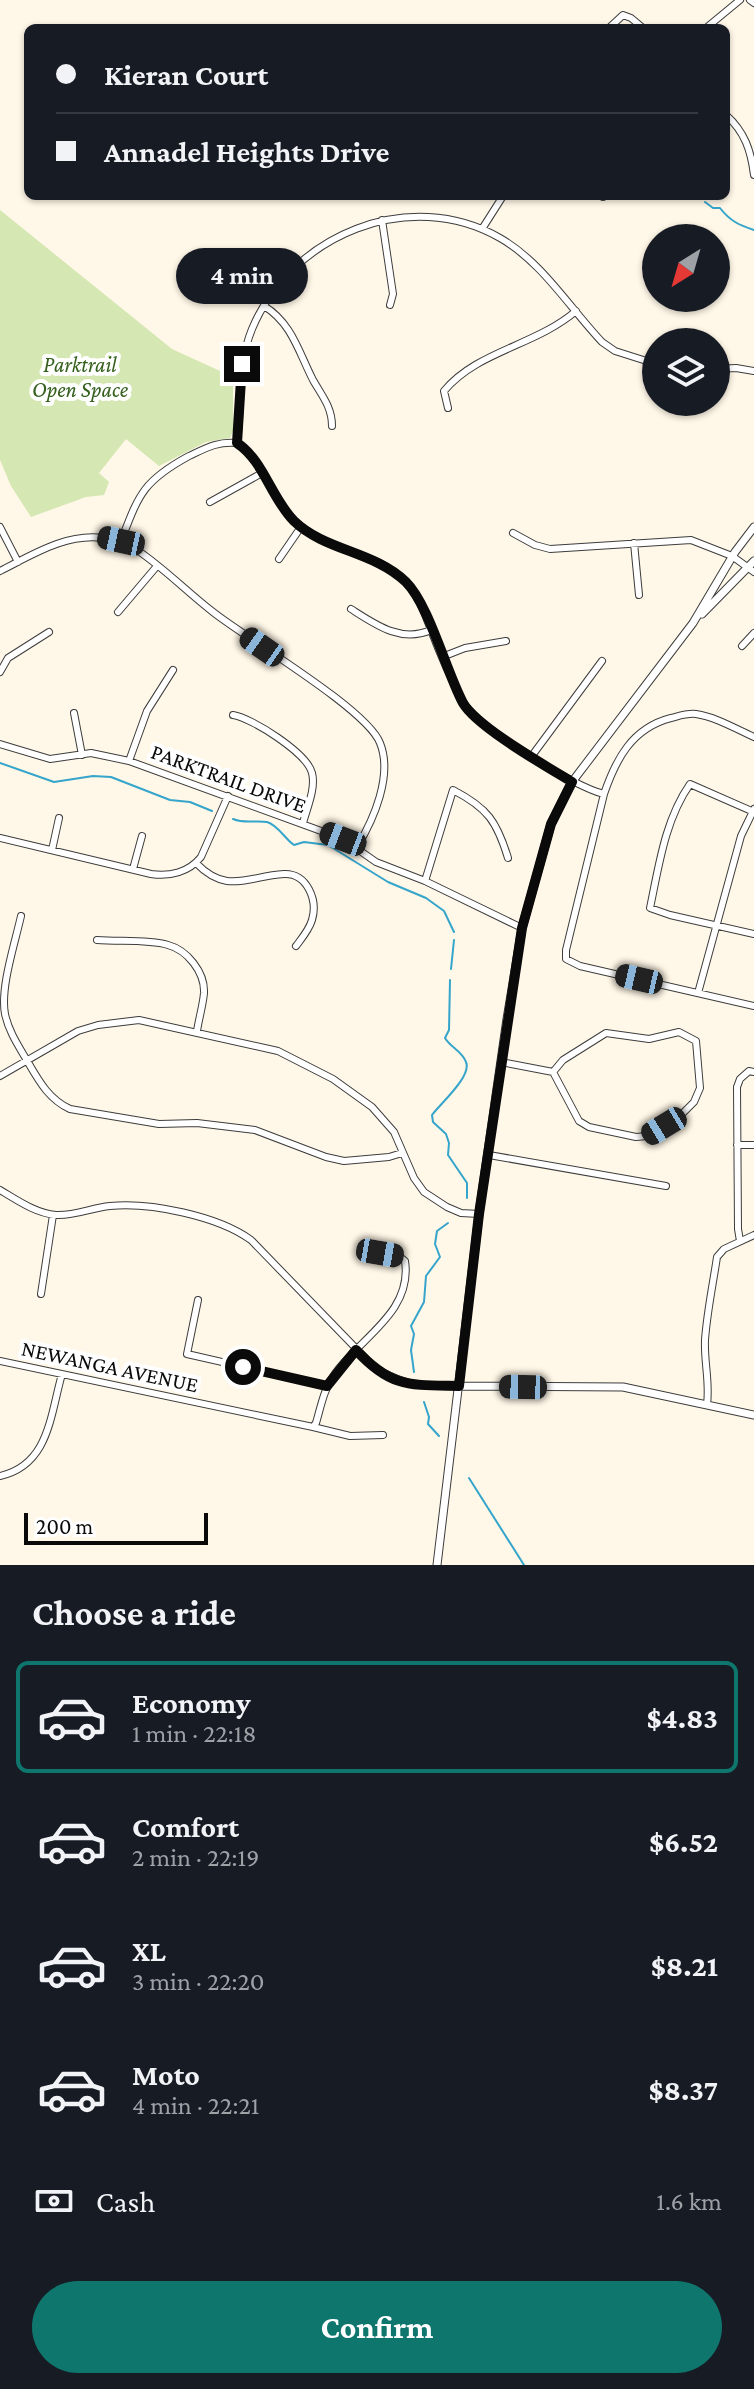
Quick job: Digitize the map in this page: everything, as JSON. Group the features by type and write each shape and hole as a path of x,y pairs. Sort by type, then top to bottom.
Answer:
{"street":[{"path":"711,24 740,0"},
{"path":"613,24 623,15 637,24"},
{"path":"730,120 745,138 751,152 754,175"},
{"path":"482,229 500,200"},
{"path":"237,443 242,364 251,330 264,306 285,277 322,246 359,226 382,220 425,217 453,221 503,239 531,261 602,342 615,351 642,360"},
{"path":"382,220 393,294 390,305"},
{"path":"264,306 280,318 292,334 332,412 332,426"},
{"path":"448,408 444,391 460,374 479,362 557,327 576,311"},
{"path":"730,368 754,371"},
{"path":"121,541 139,497 158,475 212,445 237,443 253,457 281,508 301,527 380,562 400,577 418,599 442,657 470,712 531,757 585,789 604,794"},
{"path":"210,502 262,473"},
{"path":"0,527 18,562"},
{"path":"279,559 301,527"},
{"path":"437,1565 479,1214 501,1062 522,928 551,824 572,782 693,623 732,556 754,527"},
{"path":"513,533 550,549 691,540 732,556 751,570"},
{"path":"0,571 67,540 81,537 121,541 215,614 352,710 376,734 384,753 383,777 372,820 357,847"},
{"path":"634,543 639,595"},
{"path":"693,623 751,570 754,561"},
{"path":"118,612 157,566"},
{"path":"351,609 390,632 413,635 431,630"},
{"path":"0,672 8,658 49,632"},
{"path":"742,646 754,633"},
{"path":"442,657 465,648 506,641"},
{"path":"531,757 602,661"},
{"path":"129,761 147,711 173,670"},
{"path":"74,713 82,755"},
{"path":"754,737 691,713 663,720 637,734 626,745 604,794 566,950 566,959 580,966 754,1006"},
{"path":"233,715 246,717 306,761 313,778 303,823"},
{"name":"PARKTRAIL DRIVE","path":"0,744 50,759 103,754 129,761 303,823 357,847 376,862 425,881 522,928"},
{"path":"698,993 716,925 741,836 754,810 690,784 678,801 662,851 650,908 670,915 716,925 754,934"},
{"path":"425,881 453,790 492,819 498,827 508,858"},
{"path":"0,838 162,876 175,874 196,863 206,850 228,796"},
{"path":"52,850 59,818"},
{"path":"133,869 142,836"},
{"path":"196,863 208,874 233,883 285,874 301,879 312,896 313,918 296,946"},
{"path":"21,916 4,1007 10,1030 27,1061 49,1094 60,1104 70,1109 159,1124 197,1123 255,1130 344,1161 402,1153"},
{"path":"97,940 167,944 183,952 195,964 202,978 204,990 197,1031"},
{"path":"0,1076 78,1031 139,1020 278,1051 333,1079 372,1107 394,1132 424,1192 461,1213 479,1214"},
{"path":"679,1032 696,1041 700,1088 694,1102 680,1116 647,1136 636,1137 589,1127 579,1121 553,1072 563,1060 606,1033 649,1039 679,1032"},
{"path":"501,1062 553,1072"},
{"path":"740,1241 737,1087 743,1074 754,1072"},
{"path":"737,1145 754,1145"},
{"path":"489,1155 666,1186"},
{"path":"0,1190 27,1207 53,1215 75,1214 108,1206 138,1205 227,1225 251,1240 376,1369 408,1385 623,1387 754,1415"},
{"path":"41,1294 53,1215"},
{"path":"707,1404 706,1338 717,1257 724,1249 754,1235"},
{"path":"313,1427 327,1386 373,1334 395,1306 403,1290 407,1270 405,1261 399,1256 361,1249"},
{"path":"198,1300 187,1354 327,1386"},
{"name":"NEWANGA AVENUE","path":"0,1361 350,1436 383,1435"},
{"path":"0,1476 27,1465 38,1452 62,1374"}],"green space":[{"name":"Parktrail Open Space","path":"0,210 172,349 233,377 233,431 230,438 206,442 159,466 126,439 99,473 109,482 104,495 86,497 31,517 11,486 0,460"}],"waterway":[{"path":"705,202 713,208 720,208 735,222 754,230"},
{"path":"0,763 54,782 93,776 111,777 170,800 190,802 212,811"},
{"path":"233,819 271,824 294,845 304,842 328,845 388,882 426,898 444,911 454,932"},
{"path":"451,969 454,940"},
{"path":"450,980 449,1030 445,1038 462,1055 467,1068 460,1082 432,1115 433,1122 446,1134 448,1155 467,1183 467,1198"},
{"path":"414,1372 411,1350 414,1334 411,1326 424,1302 426,1276 440,1257 435,1244 437,1231 448,1223"},
{"path":"424,1402 428,1424 439,1436"},
{"path":"469,1478 524,1565"}],"route":[{"path":"242,364 237,443 253,457 281,508 301,527 380,562 407,583 418,599 464,705 531,757 572,782 551,824 522,928 479,1214 459,1386 408,1385 376,1369 356,1350 327,1386 243,1367"}]}
